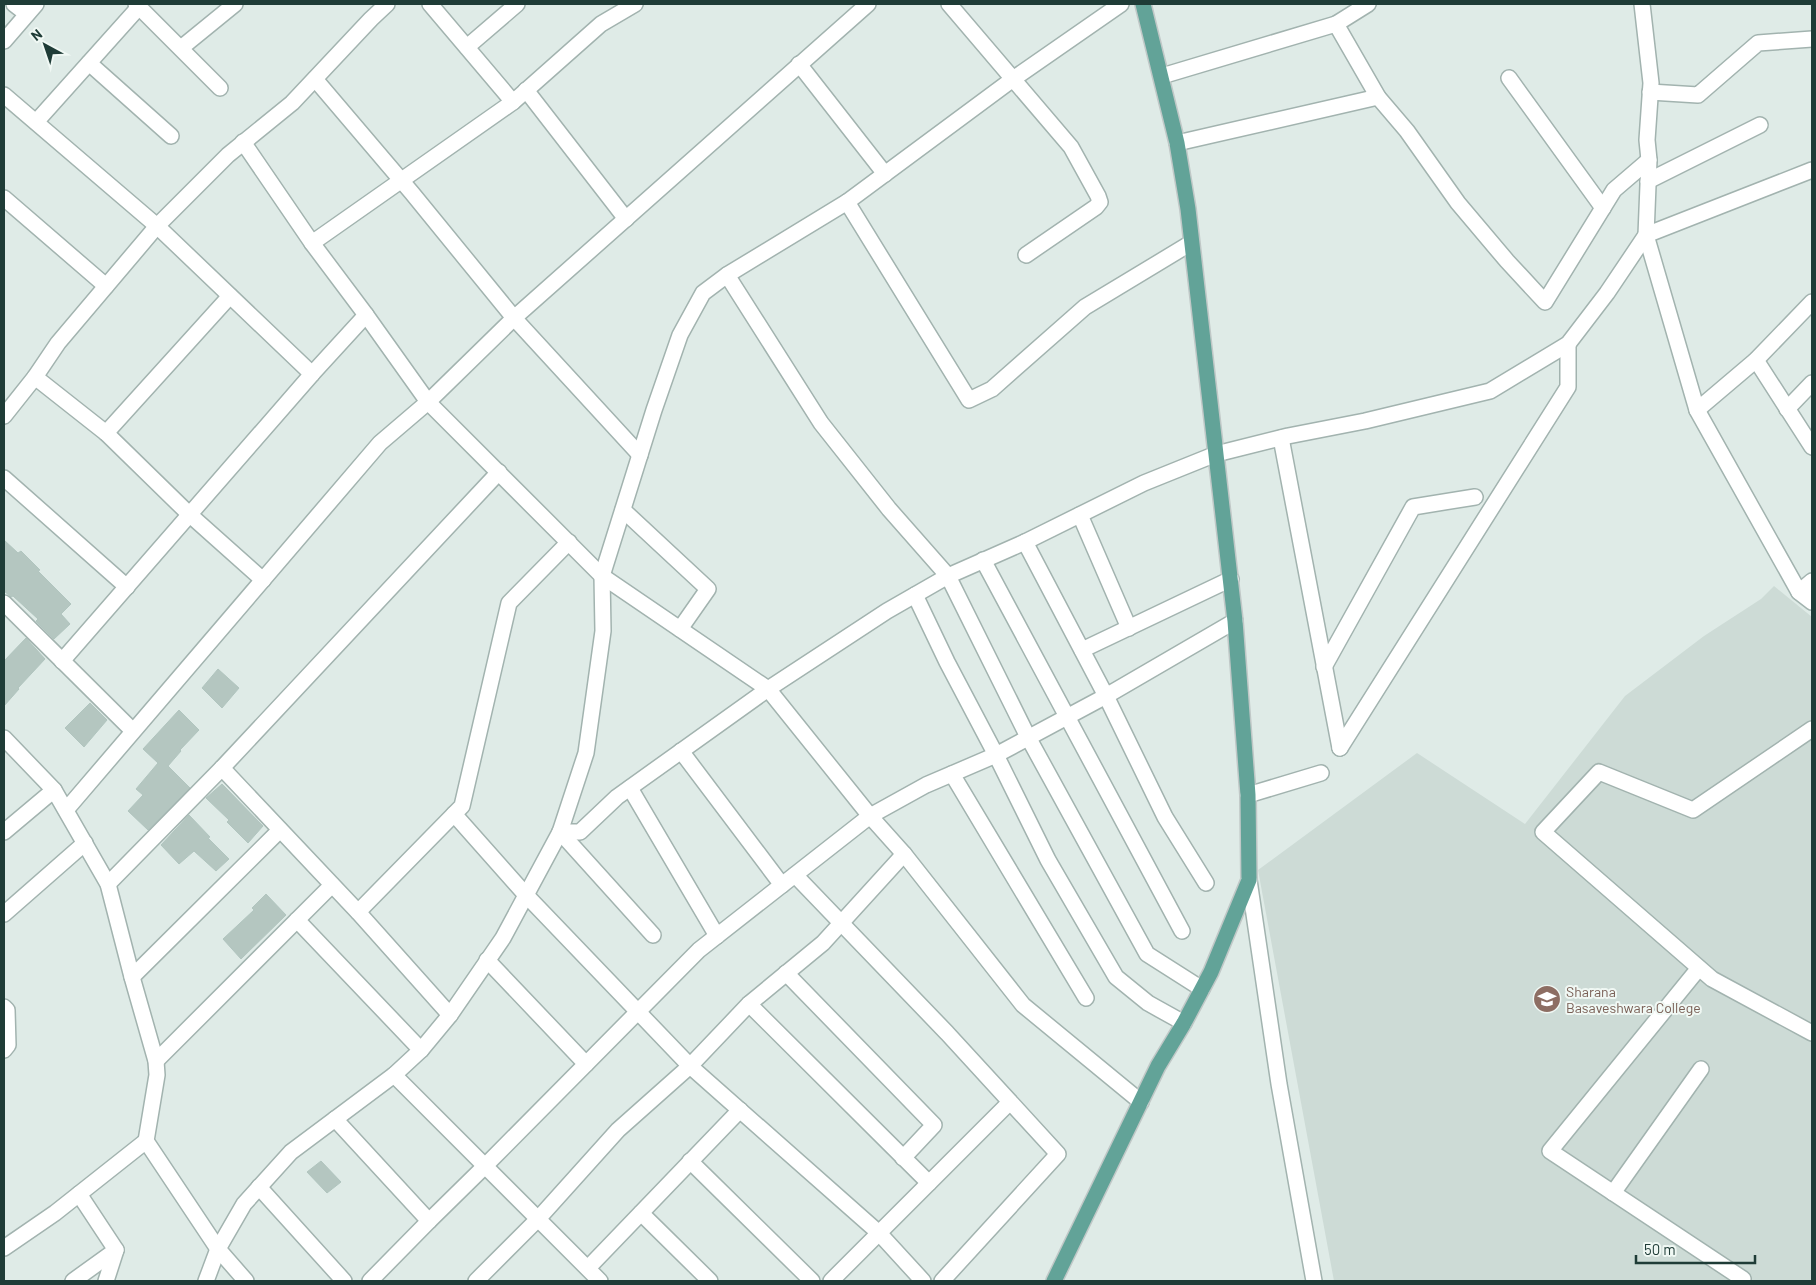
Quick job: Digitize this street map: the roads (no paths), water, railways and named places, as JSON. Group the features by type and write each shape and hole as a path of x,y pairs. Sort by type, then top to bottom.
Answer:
{"main road":[{"path":"1054,1281 1158,1066 1184,1023 1211,972 1249,880 1248,795 1235,621 1192,242 1177,143 1143,4"}],"street":[{"path":"4,41 31,9 14,4"},
{"path":"181,48 235,4"},
{"path":"6,408 35,377 58,343 157,226 228,154 292,103 387,4"},
{"path":"430,4 513,102"},
{"path":"466,47 517,4"},
{"path":"312,243 513,102 601,24 635,4"},
{"path":"66,810 380,443 428,402 514,318 868,4"},
{"path":"949,4 1072,147 1100,202 1096,207 1026,255"},
{"path":"206,1281 218,1249 244,1204 292,1152 394,1075 421,1050 450,1015 486,960 503,938 560,832 586,753 604,631 602,576 654,410 680,335 703,293 727,275 847,202 1013,79 1121,4"},
{"path":"1162,76 1336,24 1368,4"},
{"path":"1642,4 1651,83 1647,140 1649,160 1646,235 1697,410 1799,592 1812,602"},
{"path":"36,122 138,5 220,88"},
{"path":"1336,24 1378,97 1407,131 1458,203 1507,262 1545,302 1614,190 1649,160"},
{"path":"1650,92 1698,95 1758,43 1812,39"},
{"path":"89,63 171,136"},
{"path":"800,64 884,174"},
{"path":"315,78 401,179 514,318 640,455"},
{"path":"1509,78 1603,208"},
{"path":"526,90 626,219"},
{"path":"4,95 157,226 312,374"},
{"path":"1177,143 1378,97"},
{"path":"1648,181 1760,125"},
{"path":"243,142 312,243 366,314 428,402 602,576 768,689 870,816 904,854 1023,1005 1141,1102"},
{"path":"560,832 580,832 617,797 768,689 887,611 948,576 1025,542 1144,483 1216,454 1490,392 1568,344 1607,293 1646,235 1812,170"},
{"path":"4,198 106,286"},
{"path":"847,202 969,400 992,389 1085,307 1192,242"},
{"path":"727,275 821,423 888,509 948,576 1028,737 1148,954 1202,989"},
{"path":"106,433 230,296"},
{"path":"1697,410 1756,360 1812,302"},
{"path":"62,661 366,314"},
{"path":"1281,438 1340,748 1568,387 1568,344"},
{"path":"1756,360 1812,447"},
{"path":"35,377 106,433 189,514 263,580"},
{"path":"1787,409 1812,383"},
{"path":"108,884 222,768 499,472"},
{"path":"4,478 127,587"},
{"path":"1324,667 1413,507 1475,497"},
{"path":"623,510 708,589 680,629"},
{"path":"1080,515 1129,628"},
{"path":"358,912 462,806 509,603 570,542"},
{"path":"1025,542 1106,696 1165,817 1206,882"},
{"path":"983,560 1182,931"},
{"path":"1082,650 1231,579"},
{"path":"1799,592 1812,581"},
{"path":"915,595 1048,860 1116,977 1148,1003 1184,1023"},
{"path":"4,603 133,732"},
{"path":"370,1281 699,950 870,816 926,785 996,755 1106,696 1235,621"},
{"path":"1812,729 1692,810 1600,772 1543,832 1712,979 1812,1033"},
{"path":"4,738 54,790 108,884 156,1061 157,1075 146,1141 79,1194 4,1248"},
{"path":"681,751 782,885"},
{"path":"222,768 358,912 450,1015"},
{"path":"1248,795 1321,773"},
{"path":"952,774 1086,998"},
{"path":"630,788 717,936"},
{"path":"4,832 54,790"},
{"path":"454,814 525,894 690,1066 879,1233 922,1281"},
{"path":"132,977 280,830"},
{"path":"560,832 653,935"},
{"path":"4,914 85,843"},
{"path":"476,1281 538,1219 618,1130 690,1066 749,1004 823,943 904,854"},
{"path":"795,875 1058,1154 942,1281"},
{"path":"1249,880 1279,1084 1314,1281"},
{"path":"156,1061 332,885"},
{"path":"296,920 421,1050"},
{"path":"486,960 586,1064"},
{"path":"1699,968 1550,1151 1744,1279"},
{"path":"786,973 934,1125 903,1158"},
{"path":"749,1004 929,1183"},
{"path":"4,1007 6,1010 8,1045 4,1050"},
{"path":"1613,1193 1701,1069"},
{"path":"394,1075 600,1281"},
{"path":"831,1281 1010,1102"},
{"path":"588,1268 740,1110"},
{"path":"335,1119 429,1222"},
{"path":"146,1141 218,1249 246,1281"},
{"path":"690,1161 812,1281"},
{"path":"260,1187 344,1281"},
{"path":"79,1194 116,1250"},
{"path":"641,1213 710,1281"},
{"path":"73,1281 116,1250"},
{"path":"106,1281 116,1250"}],"place":[{"name":"Sharana Basaveshwara College","path":"1547,999"}]}
